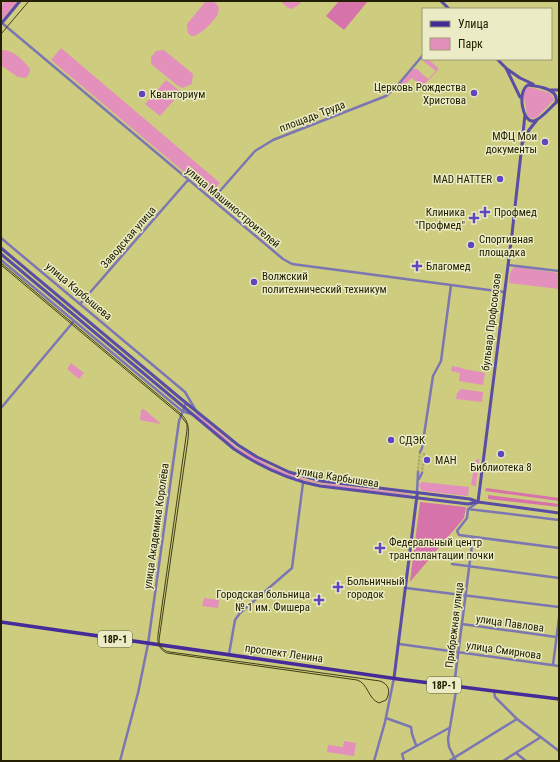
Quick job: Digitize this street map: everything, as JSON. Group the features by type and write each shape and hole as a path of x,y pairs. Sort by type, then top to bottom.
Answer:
{"main road":[{"name":"проспект Ленина","path":"1,623 394,678 559,699"}],"street":[{"path":"1,24 20,1"},
{"name":"улица Машиностроителей","path":"1,24 283,259 292,264 504,292"},
{"name":"площадь Труда","path":"212,200 260,147 273,140 386,96 397,86 422,56"},
{"path":"498,60 520,78 554,93 557,96 557,101 539,119 531,120 524,114 521,98 506,68"},
{"path":"521,98 524,87 534,85"},
{"path":"548,90 559,90"},
{"name":"бульвар Профсоюзов","path":"478,502 478,492 508,265 524,114"},
{"name":"бульвар Профсоюзов","path":"522,144 529,130 539,119"},
{"name":"Заводская улица","path":"80,304 188,180"},
{"name":"улица Карбышева","path":"1,238 185,392 195,410"},
{"name":"улица Карбышева","path":"1,248 238,445 257,457 288,472 321,481 470,499 478,502 559,513"},
{"name":"улица Карбышева","path":"1,254 234,449 270,471 303,483 468,504 478,502"},
{"name":"улица Карбышева","path":"1,260 182,411 191,414"},
{"path":"508,265 559,271"},
{"path":"420,452 422,448 433,376 441,361 451,285"},
{"path":"1,408 74,321"},
{"path":"183,407 186,403"},
{"name":"улица Академика Королёва","path":"120,761 138,693 148,644 178,428 183,407"},
{"path":"422,448 424,453"},
{"path":"374,761 386,720 394,678 406,588 418,472"},
{"path":"418,479 422,472"},
{"path":"229,654 235,620 240,613 292,568 303,483"},
{"path":"470,499 478,492"},
{"path":"478,502 468,509 467,518 457,531 459,535 559,548"},
{"path":"468,509 559,520"},
{"name":"Прибрежная улица","path":"456,761 449,747 449,728 456,691 458,652 473,537"},
{"path":"452,564 559,578"},
{"path":"406,588 559,607"},
{"path":"553,665 559,618"},
{"name":"улица Павлова","path":"462,624 556,637"},
{"name":"улица Смирнова","path":"398,644 559,666"},
{"path":"494,691 495,697 517,719 559,751"},
{"path":"449,761 517,719"},
{"path":"386,720 411,727 416,745"},
{"path":"404,761 402,754 449,728"},
{"path":"503,761 541,737"},
{"path":"516,753 526,761"}],"green space":[{"path":"5,1 18,1 1,21 1,5"},
{"path":"206,1 212,1 217,4 219,8 218,14 206,29 195,36 191,36 188,32 187,24"},
{"path":"280,1 300,1 300,4 292,9 288,8"},
{"path":"61,48 220,183 210,194 51,60"},
{"path":"1,50 13,53 24,62 30,69 30,72 26,78 18,77 1,65"},
{"path":"164,50 193,74 192,84 182,88 151,64 151,57 156,51"},
{"path":"429,60 438,68 438,70 422,87 412,78 401,86 400,84 413,69 417,69 428,79 436,71 423,61"},
{"path":"166,80 181,92 160,116 145,104"},
{"path":"530,87 550,93 554,99 536,118 530,118 527,114 523,92"},
{"path":"515,267 559,273 559,289 509,283 511,272"},
{"path":"71,363 84,373 79,379 67,369"},
{"path":"452,366 485,373 483,385 459,381 460,373 451,371"},
{"path":"461,389 483,392 482,402 456,399 457,393"},
{"path":"143,409 161,424 140,420 141,410"},
{"path":"196,413 236,447 272,467 304,479 321,483 411,495 331,486 292,477 273,470 255,461 231,445 194,415"},
{"path":"478,459 476,486 471,485 475,461"},
{"path":"422,482 469,487 468,496 423,491 419,485"},
{"path":"204,598 219,600 218,608 202,606"},
{"path":"344,741 356,743 354,756 327,752 328,745 343,747"}],"shaded area":[{"path":"339,1 368,1 344,30 326,16"},
{"path":"486,488 559,498 559,501 485,491"},
{"path":"488,495 559,504 559,507 488,499"},
{"path":"420,502 466,507 464,518 410,582"}],"tunnel":[{"path":"418,472 420,452"},
{"path":"422,473 424,453"}],"tram line":[{"path":"1,34 29,1"},
{"path":"1,263 181,414 187,423 188,439 159,640 162,648 165,651 170,652 380,681 387,686 389,691 386,700 379,703 375,701 364,684 357,680 167,653 160,647 158,643 158,634 187,424 180,415 1,265"}],"place":[{"name":"Церковь Рождества Христова","path":"474,93"},
{"name":"Кванториум","path":"142,94"},
{"name":"МФЦ Мои документы","path":"545,142"},
{"name":"MAD HATTER","path":"500,179"},
{"name":"Профмед","path":"485,212"},
{"name":"Клиника \"Профмед\"","path":"474,218"},
{"name":"Спортивная площадка","path":"471,245"},
{"name":"Благомед","path":"417,266"},
{"name":"Волжский политехнический техникум","path":"254,282"},
{"name":"СДЭК","path":"391,440"},
{"name":"Библиотека 8","path":"501,454"},
{"name":"МАН","path":"427,460"},
{"name":"Федеральный центр трансплантации почки","path":"380,548"},
{"name":"Больничный городок","path":"338,587"},
{"name":"Городская больница № 1 им. Фишера","path":"319,600"}]}
